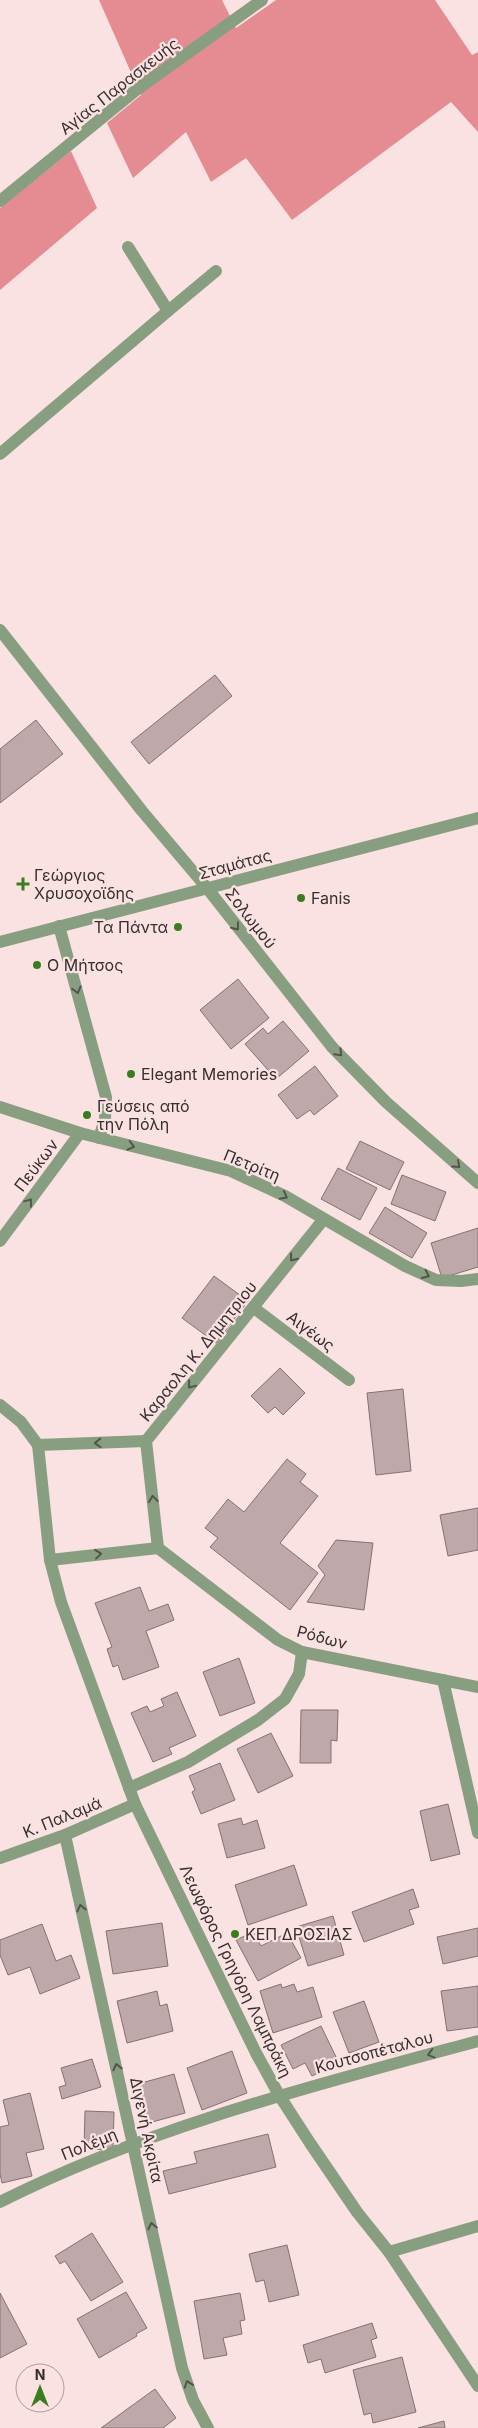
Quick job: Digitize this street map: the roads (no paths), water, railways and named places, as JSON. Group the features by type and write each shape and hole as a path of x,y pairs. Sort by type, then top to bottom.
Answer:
{"street":[{"name":"Αγίας Παρασκευής","path":"0,201 136,90 262,0"},
{"path":"128,247 168,311"},
{"path":"0,454 216,271"},
{"name":"Σολωμού","path":"0,630 142,811 207,888 332,1047 386,1102 478,1184"},
{"name":"Σταμάτας","path":"0,942 478,818"},
{"path":"60,926 106,1097 104,1119 99,1138"},
{"name":"Πετρίτη","path":"0,1108 80,1133 231,1171 285,1196 323,1220 405,1266 436,1280 461,1281 478,1278"},
{"name":"Πεύκων","path":"0,1241 80,1133"},
{"name":"Καραολη Κ. Δημητριου","path":"158,1548 146,1441 323,1220"},
{"name":"Αιγέως","path":"254,1308 349,1380"},
{"path":"0,1405 21,1422 38,1445 146,1441"},
{"name":"Λεωφόρος Γρηγόρη Λαμπράκη","path":"38,1445 50,1560 61,1602 135,1804 256,2053 279,2095 357,2212 389,2252 478,2386"},
{"path":"50,1560 158,1548"},
{"name":"Ρόδων","path":"158,1548 278,1640 302,1652 478,1687"},
{"path":"129,1788 188,1762 258,1720 285,1698 299,1674 302,1652"},
{"path":"443,1680 478,1834"},
{"name":"Κ. Παλαμά","path":"0,1858 65,1836 135,1804"},
{"name":"Διγενή Ακρίτα","path":"65,1836 182,2368 193,2400 208,2428"},
{"name":"Κουτσοπέταλου","path":"279,2095 478,2041"},
{"name":"Πολέμη","path":"0,2202 35,2184 134,2144 279,2095"},
{"path":"389,2252 478,2226"}],"place":[{"name":"Γεώργιος Χρυσοχοϊδης","path":"23,884"},
{"name":"Fanis","path":"301,898"},
{"name":"Τα Πάντα","path":"178,927"},
{"name":"Ο Μήτσος","path":"37,965"},
{"name":"Elegant Memories","path":"131,1074"},
{"name":"Γεύσεις από την Πόλη","path":"87,1115"},
{"name":"ΚΕΠ ΔΡΟΣΙΑΣ","path":"235,1934"}]}
